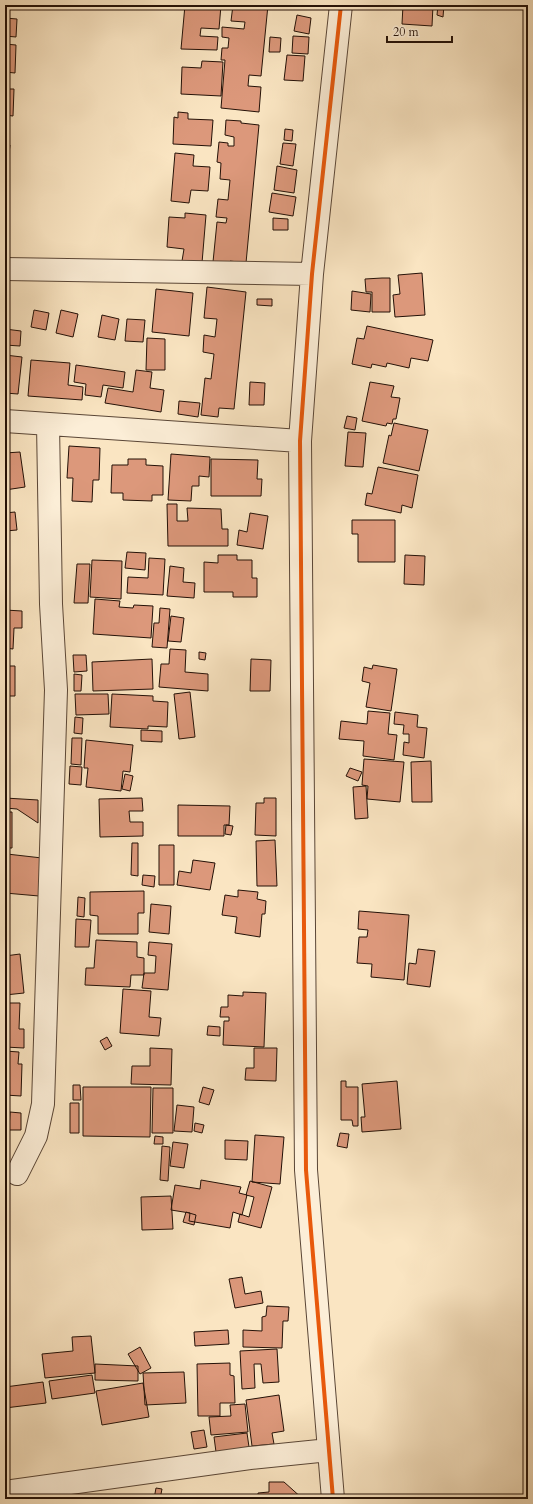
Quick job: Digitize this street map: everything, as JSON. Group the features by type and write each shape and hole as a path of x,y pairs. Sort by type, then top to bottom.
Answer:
{"street":[{"path":"333,1499 306,1170 300,441 312,274 340,5"},
{"path":"5,269 312,274"},
{"path":"5,421 300,441"},
{"path":"17,1174 36,1136 43,1104 56,690 51,604 48,424"},
{"path":"5,1492 250,1458 329,1450"}],"building":[{"path":"185,5 221,5 219,29 201,28 200,36 218,37 217,50 181,49"},
{"path":"233,5 268,5 261,76 249,75 248,86 261,87 259,112 221,108 225,60 221,60 222,48 228,48 229,38 222,37 222,27 244,29 245,22 231,21"},
{"path":"403,5 433,5 432,26 402,24"},
{"path":"438,5 444,5 443,17 437,15"},
{"path":"297,15 311,18 309,34 294,31"},
{"path":"5,18 17,19 16,37 5,36"},
{"path":"293,36 309,37 308,54 292,53"},
{"path":"270,37 281,38 280,52 269,52"},
{"path":"5,44 16,45 15,73 5,72"},
{"path":"287,55 305,56 303,81 284,80"},
{"path":"202,61 223,62 221,96 181,94 182,67 201,68"},
{"path":"5,89 14,89 13,116 5,115"},
{"path":"178,112 188,113 188,119 213,120 211,146 173,144 174,117 178,118"},
{"path":"226,120 241,121 241,123 259,125 246,263 230,261 230,264 213,262 217,222 226,223 227,218 216,217 218,199 228,200 230,180 220,179 221,163 217,162 219,142 228,143 228,146 234,146 234,137 225,135"},
{"path":"285,129 293,130 292,141 284,140"},
{"path":"283,143 296,144 293,166 280,164"},
{"path":"5,145 10,145 7,170 5,169"},
{"path":"175,153 194,155 193,166 210,167 208,191 191,190 189,203 171,201"},
{"path":"277,166 297,170 294,193 274,190"},
{"path":"5,191 8,192 5,228"},
{"path":"272,193 296,197 293,216 269,212"},
{"path":"185,213 206,215 202,263 182,261 184,249 167,247 169,217 185,218"},
{"path":"273,218 288,219 288,230 273,230"},
{"path":"422,273 425,315 395,317 393,295 400,294 398,275"},
{"path":"390,278 390,312 372,312 372,292 366,292 365,279"},
{"path":"207,287 246,292 234,409 219,408 218,417 201,415 205,378 211,379 214,354 203,352 204,335 215,337 217,319 204,318"},
{"path":"156,289 193,293 189,336 152,332"},
{"path":"352,291 371,294 370,312 351,310"},
{"path":"257,299 272,299 272,306 257,305"},
{"path":"34,310 49,313 46,330 31,327"},
{"path":"61,310 78,314 73,337 56,333"},
{"path":"102,315 119,319 115,340 98,337"},
{"path":"127,319 145,320 143,342 125,341"},
{"path":"367,326 433,340 428,361 411,358 409,368 387,363 386,367 372,364 371,368 352,364 357,338 364,339"},
{"path":"5,329 21,331 20,346 5,345"},
{"path":"147,338 165,339 165,370 146,370"},
{"path":"5,355 22,357 18,394 5,393"},
{"path":"31,360 70,363 68,385 83,387 82,400 28,396"},
{"path":"76,365 125,372 123,388 103,385 101,397 85,395 86,384 74,382"},
{"path":"136,370 152,372 150,388 164,390 161,412 105,403 108,388 133,392"},
{"path":"250,382 265,383 264,405 249,405"},
{"path":"370,382 394,386 391,397 400,398 396,419 393,419 392,424 387,423 386,426 362,421"},
{"path":"179,401 200,403 198,417 178,414"},
{"path":"347,416 357,418 355,430 344,428"},
{"path":"394,423 428,430 419,471 383,463 389,435 391,436"},
{"path":"348,432 366,433 363,467 345,466"},
{"path":"69,446 100,448 99,480 93,480 92,502 72,501 73,478 67,478"},
{"path":"20,452 25,487 5,490 5,453"},
{"path":"171,454 210,457 209,477 199,476 199,486 192,486 191,501 168,500"},
{"path":"128,459 146,459 146,465 163,466 163,495 152,495 152,501 123,500 123,493 111,493 112,465 128,465"},
{"path":"211,459 258,460 257,479 262,479 261,496 211,496"},
{"path":"378,467 418,475 412,508 402,505 401,513 365,505 367,493 372,494"},
{"path":"167,504 177,504 177,521 188,521 187,508 221,509 222,529 228,529 228,546 168,546"},
{"path":"15,512 17,530 5,531 5,513"},
{"path":"250,513 268,516 263,549 237,545 239,530 247,532"},
{"path":"352,520 395,520 395,562 358,562 358,534 352,534"},
{"path":"127,552 146,553 145,570 125,568"},
{"path":"218,555 237,555 237,560 252,560 252,578 257,578 257,597 233,597 233,592 204,592 204,562 218,563"},
{"path":"405,555 425,556 424,585 404,584"},
{"path":"149,558 165,559 163,595 127,593 128,577 148,578"},
{"path":"92,560 122,561 121,599 90,597"},
{"path":"77,564 90,564 88,603 74,603"},
{"path":"170,566 184,568 183,582 195,583 194,598 167,596"},
{"path":"95,599 120,601 119,607 133,608 134,605 153,606 151,638 93,634"},
{"path":"160,608 170,609 167,648 152,647 154,623 159,623"},
{"path":"5,610 22,611 22,628 14,628 13,649 5,648"},
{"path":"171,616 184,618 181,642 168,641"},
{"path":"170,649 186,650 185,672 208,674 208,691 159,687 161,664 169,664"},
{"path":"199,652 206,653 205,660 199,659"},
{"path":"73,655 86,655 87,671 74,672"},
{"path":"152,659 153,689 93,691 92,662"},
{"path":"251,659 271,660 270,691 250,691"},
{"path":"373,665 397,669 391,711 366,707 370,683 362,681 364,667 372,669"},
{"path":"5,666 15,666 15,696 5,696"},
{"path":"74,674 82,675 81,691 74,691"},
{"path":"190,692 195,737 179,739 174,694"},
{"path":"75,694 108,694 109,714 76,715"},
{"path":"112,694 153,696 153,701 168,702 167,727 148,726 148,729 110,727"},
{"path":"368,711 390,713 388,734 397,735 394,760 363,756 364,741 339,739 341,721 367,724"},
{"path":"395,712 418,715 417,727 427,728 424,758 403,755 404,742 409,743 409,734 403,734 404,725 394,724"},
{"path":"75,717 83,718 82,734 74,733"},
{"path":"141,730 162,731 162,742 141,741"},
{"path":"72,738 82,738 81,765 71,764"},
{"path":"86,740 133,745 130,772 123,771 121,791 86,787 88,768 84,768"},
{"path":"5,756 7,756 5,788"},
{"path":"364,759 404,762 400,802 367,799 368,786 362,785"},
{"path":"431,761 432,802 412,802 411,762"},
{"path":"70,766 82,767 81,785 69,784"},
{"path":"350,768 362,772 358,781 346,776"},
{"path":"125,774 133,776 130,791 122,789"},
{"path":"366,786 368,818 355,819 353,787"},
{"path":"5,798 38,800 38,823 17,809 5,808"},
{"path":"142,798 143,811 129,811 130,822 143,822 143,836 100,837 99,799"},
{"path":"264,798 276,798 276,836 255,835 256,803 264,803"},
{"path":"178,805 230,806 229,825 224,825 224,836 178,836"},
{"path":"5,812 12,812 12,848 5,848"},
{"path":"226,825 233,826 231,835 225,834"},
{"path":"275,840 277,886 257,886 256,841"},
{"path":"132,843 138,843 138,876 131,875"},
{"path":"159,845 174,845 174,885 159,885"},
{"path":"7,854 42,858 39,896 5,893"},
{"path":"193,860 215,863 210,890 177,885 179,871 191,873"},
{"path":"143,875 155,876 154,887 142,885"},
{"path":"238,890 258,892 257,899 266,901 265,914 262,914 260,937 235,933 237,917 222,915 225,895 238,897"},
{"path":"144,891 144,913 138,913 138,934 98,934 98,916 90,915 90,892"},
{"path":"78,897 85,898 84,917 77,916"},
{"path":"151,904 171,906 169,934 149,932"},
{"path":"359,911 409,915 404,980 371,977 372,964 357,963 359,937 367,937 368,930 358,929"},
{"path":"76,919 91,920 89,947 75,947"},
{"path":"5,921 7,921 5,944"},
{"path":"96,940 137,942 137,957 144,958 144,975 131,975 130,987 85,985 86,968 94,968"},
{"path":"149,942 172,944 168,990 142,988 144,973 155,973 156,956 148,955"},
{"path":"418,949 435,951 430,987 407,984 409,963 416,964"},
{"path":"20,954 24,993 5,995 5,956"},
{"path":"123,989 151,991 149,1017 161,1018 159,1036 120,1033"},
{"path":"243,992 266,993 264,1047 223,1045 224,1021 229,1021 229,1017 220,1017 221,1007 228,1007 228,995 243,996"},
{"path":"5,1003 20,1003 19,1029 24,1029 24,1048 5,1047"},
{"path":"208,1026 220,1027 220,1036 207,1035"},
{"path":"107,1037 112,1046 105,1050 100,1041"},
{"path":"150,1048 172,1049 171,1085 131,1084 132,1066 150,1066"},
{"path":"254,1048 277,1048 276,1081 245,1080 246,1068 254,1068"},
{"path":"5,1051 19,1052 18,1064 22,1064 21,1096 5,1095"},
{"path":"341,1081 346,1081 346,1087 358,1087 358,1126 353,1126 352,1120 341,1120"},
{"path":"397,1081 401,1129 362,1132 361,1117 365,1117 362,1084"},
{"path":"73,1085 80,1085 81,1100 73,1100"},
{"path":"83,1087 151,1087 150,1137 83,1136"},
{"path":"203,1087 214,1090 209,1105 199,1102"},
{"path":"153,1088 173,1088 173,1133 152,1133"},
{"path":"70,1103 79,1103 79,1133 70,1133"},
{"path":"177,1105 194,1107 192,1132 174,1131"},
{"path":"10,1112 21,1113 21,1130 9,1130"},
{"path":"195,1123 204,1125 202,1133 194,1131"},
{"path":"340,1133 349,1134 347,1148 337,1146"},
{"path":"255,1135 284,1137 280,1184 252,1182"},
{"path":"155,1136 163,1137 163,1144 154,1144"},
{"path":"225,1140 248,1141 247,1160 225,1159"},
{"path":"173,1142 188,1144 184,1168 170,1166"},
{"path":"162,1146 170,1147 168,1181 160,1180"},
{"path":"201,1180 241,1187 239,1193 247,1195 242,1215 233,1212 230,1228 189,1221 190,1213 171,1210 175,1185 200,1189"},
{"path":"250,1181 272,1187 261,1228 238,1222 240,1214 249,1217 254,1197 246,1195"},
{"path":"171,1196 173,1229 142,1230 141,1197"},
{"path":"186,1212 196,1215 194,1225 183,1222"},
{"path":"242,1277 245,1294 261,1291 263,1303 235,1308 229,1279"},
{"path":"267,1306 289,1307 288,1321 283,1321 282,1348 243,1347 243,1330 262,1331 262,1317 266,1316"},
{"path":"228,1330 229,1344 195,1346 194,1332"},
{"path":"91,1336 95,1373 45,1378 42,1354 73,1351 72,1337"},
{"path":"140,1347 151,1368 140,1374 128,1354"},
{"path":"277,1349 279,1382 263,1383 261,1364 254,1364 255,1388 242,1389 240,1351"},
{"path":"230,1363 230,1375 234,1376 235,1403 220,1403 220,1416 198,1416 197,1364"},
{"path":"95,1364 138,1366 138,1381 95,1380"},
{"path":"184,1372 186,1403 145,1405 143,1373"},
{"path":"92,1375 95,1393 52,1399 49,1381"},
{"path":"43,1382 46,1403 5,1408 5,1387"},
{"path":"143,1383 149,1417 102,1425 96,1391"},
{"path":"279,1395 284,1431 272,1433 274,1444 252,1446 246,1400"},
{"path":"245,1404 248,1432 211,1435 209,1417 231,1416 230,1405"},
{"path":"204,1430 207,1447 194,1449 191,1432"},
{"path":"247,1433 249,1447 216,1452 214,1437"},
{"path":"269,1482 284,1482 303,1499 258,1499 258,1493 269,1492"},
{"path":"156,1488 162,1489 160,1499 154,1499"}],"cycle path":[{"path":"333,1499 306,1170 300,441 312,274 341,5"}]}
